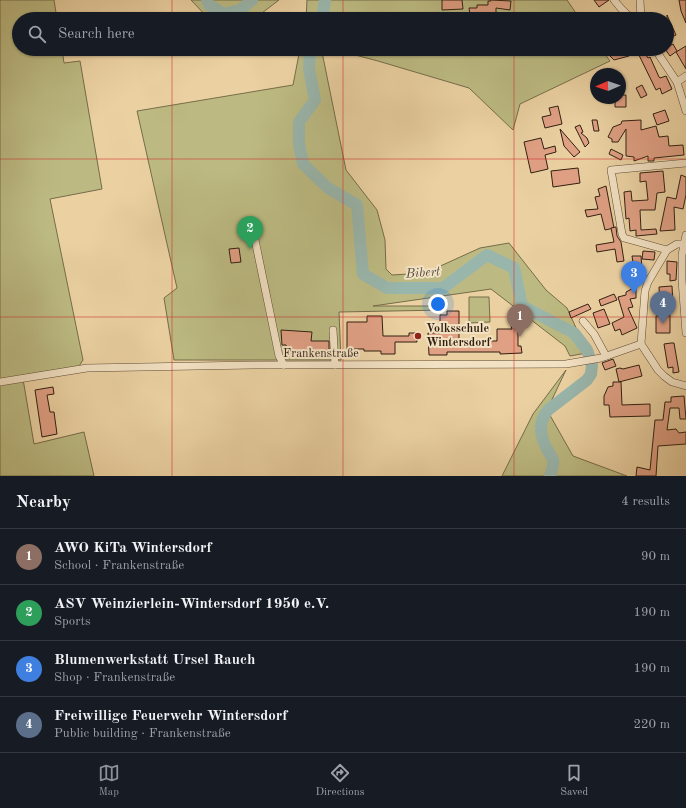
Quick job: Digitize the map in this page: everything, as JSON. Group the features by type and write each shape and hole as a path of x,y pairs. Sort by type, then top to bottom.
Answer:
{"street":[{"path":"614,0 624,12"},
{"path":"640,0 641,12"},
{"path":"660,56 677,82 686,111"},
{"path":"677,82 686,76"},
{"path":"667,250 624,238 622,234 612,170 686,162"},
{"path":"254,235 279,356 284,365"},
{"path":"686,235 682,280 686,333"},
{"path":"684,244 676,244 667,250 648,282 645,291 641,344 658,370 664,376 672,382 686,386"},
{"path":"583,321 594,334 604,357"},
{"path":"334,330 335,365"},
{"name":"Frankenstraße","path":"0,382 87,368 284,365 546,365 577,362 604,357 641,344"}],"shaded area":[{"path":"0,0 54,0 56,12 12,12 12,56 63,56 64,63 80,61 102,189 50,199 83,360 75,372 23,379 34,444 84,432 94,476 0,476"},
{"path":"191,0 279,0 263,12 202,12"},
{"path":"307,0 567,0 575,12 306,12"},
{"path":"299,56 323,56 346,170 377,210 385,240 386,269 392,275 425,273 480,248 509,243 546,290 567,308 577,330 592,352 570,356 565,346 491,289 373,306 445,306 445,310 339,312 341,360 174,360 164,298 177,288 137,111 293,85"},
{"path":"359,56 606,56 610,61 595,68 590,68 590,71 520,104 513,130 469,88"},
{"path":"469,297 489,297 490,322 469,323"},
{"path":"566,370 547,410 573,456 627,476 502,476 533,414"}],"building":[{"path":"442,0 462,0 463,9 442,10"},
{"path":"594,0 609,0 599,7"},
{"path":"679,0 686,0 686,23 681,11"},
{"path":"488,1 511,1 510,10 496,8 496,12 470,12 469,8 477,8 477,5 488,5"},
{"path":"674,46 677,51 674,53"},
{"path":"686,46 686,69 676,52"},
{"path":"610,56 629,56 614,60"},
{"path":"639,56 650,57 659,77 666,76 672,89 662,94 660,88 656,90"},
{"path":"642,85 647,95 641,98 636,88"},
{"path":"615,104 626,104 626,107 615,107"},
{"path":"558,106 562,124 545,128 542,117 551,115 549,108"},
{"path":"665,110 669,121 657,125 653,114"},
{"path":"592,120 597,120 599,131 594,131"},
{"path":"641,120 641,130 656,126 659,137 668,136 669,146 683,145 684,155 654,158 654,161 648,161 648,156 634,161 634,157 626,156 626,129 618,142 612,142 612,139 608,137 613,127 621,124 622,121"},
{"path":"580,125 583,132 581,133 587,138 589,143 585,147 575,127"},
{"path":"560,129 580,152 574,157 564,146"},
{"path":"541,138 544,149 555,146 556,152 545,155 548,169 531,173 524,142"},
{"path":"611,149 623,155 621,160 609,154"},
{"path":"578,168 580,183 553,187 551,171"},
{"path":"663,171 665,192 657,193 655,210 640,210 641,230 656,229 657,234 636,236 636,230 630,231 629,218 626,219 624,192 631,191 632,201 648,200 646,181 640,182 640,173"},
{"path":"681,175 686,177 686,195 683,209 674,207 675,230 660,231 667,197 676,199"},
{"path":"606,186 614,228 605,230 601,214 587,217 585,210 598,209 595,197 600,196 598,189"},
{"path":"616,227 617,236 621,242 624,261 617,262 615,249 597,252 596,245 614,242 611,228"},
{"path":"239,248 241,262 231,263 229,249"},
{"path":"643,251 655,252 654,260 642,259"},
{"path":"632,256 641,256 642,269 646,275 640,280 636,269 634,269"},
{"path":"667,261 677,262 676,280 670,281 670,274 667,274"},
{"path":"672,286 673,305 660,305 659,287"},
{"path":"631,289 636,289 636,298 630,299 633,307 628,308 637,328 622,335 620,329 615,331 612,323 624,317 618,297 626,295 626,292"},
{"path":"614,294 617,300 601,306 599,300"},
{"path":"588,304 591,309 571,318 569,312"},
{"path":"604,309 610,324 598,328 593,313"},
{"path":"447,311 459,311 459,341 497,341 497,329 512,329 511,326 518,326 518,346 521,346 522,353 500,354 500,352 447,352 447,355 429,355 428,333 440,333 440,315 447,315"},
{"path":"670,315 670,333 656,333 656,316"},
{"path":"367,316 382,316 383,336 409,336 409,333 417,333 417,342 395,342 395,354 381,354 381,351 364,351 364,349 347,349 347,322 367,322"},
{"path":"281,330 312,332 311,341 329,341 329,355 287,356 286,345 282,345"},
{"path":"674,343 679,372 673,373 673,367 668,368 664,344"},
{"path":"613,359 616,366 605,370 602,363"},
{"path":"639,365 642,376 619,382 616,369"},
{"path":"613,382 621,382 622,405 650,404 650,416 610,417 609,405 604,405 604,396 608,387 613,386"},
{"path":"53,387 54,394 47,395 50,412 54,412 57,434 42,437 35,390"},
{"path":"684,396 686,419 680,419 679,408 670,408 667,430 676,429 679,433 686,432 686,444 658,446 656,476 636,476 637,467 650,470 655,420 663,420 665,402 671,402 671,397"}],"waterway":[{"name":"Bibert","path":"207,0 209,5 221,12"},
{"name":"Bibert","path":"232,12 240,10 252,0"},
{"name":"Bibert","path":"323,12 325,0"},
{"name":"Bibert","path":"310,56 309,69 315,100 299,122 299,144 303,164 328,188 357,205 363,274 387,288 443,288 487,255 514,268 522,306 574,333 587,350 592,365 591,374 587,380 548,410 541,424 543,439 553,460 550,476"}],"place":[{"name":"ASV Weinzierlein-Wintersdorf 1950 e.V.","path":"250,249"},
{"name":"Blumenwerkstatt Ursel Rauch","path":"634,294"},
{"name":"Freiwillige Feuerwehr Wintersdorf","path":"663,324"},
{"name":"Volksschule Wintersdorf","path":"418,336"},
{"name":"AWO KiTa Wintersdorf","path":"520,337"}]}
